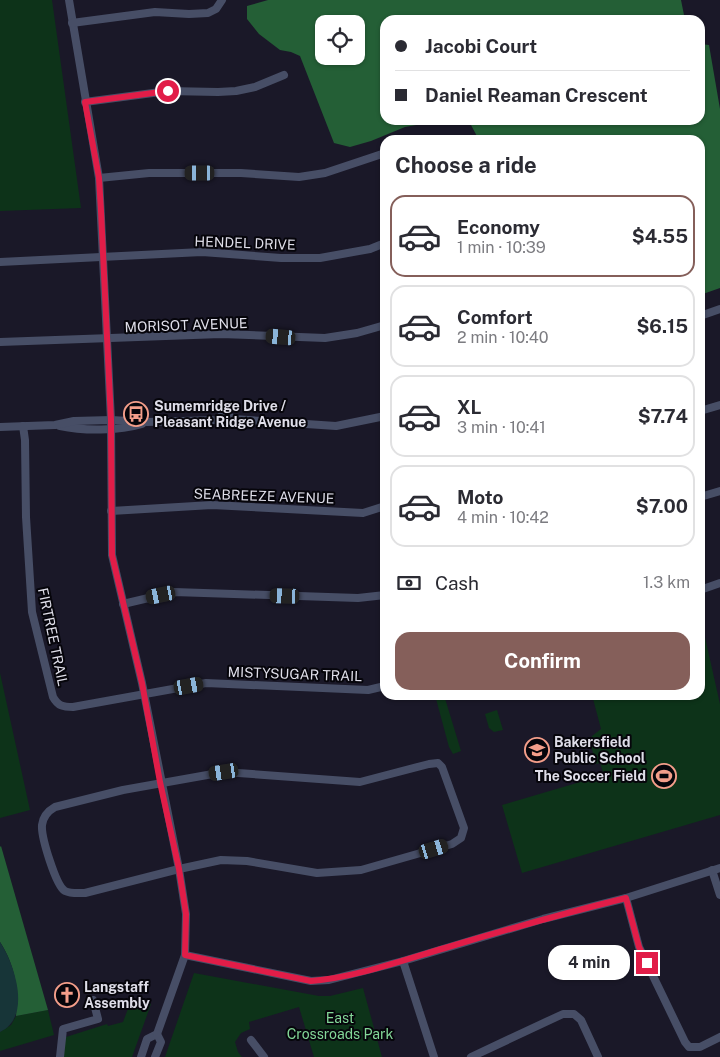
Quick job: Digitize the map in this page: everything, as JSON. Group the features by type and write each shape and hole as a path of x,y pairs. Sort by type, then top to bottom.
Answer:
{"street":[{"path":"69,0 99,178 111,424 112,555 144,695 179,869 186,914 185,955 157,1034 147,1039 141,1057"},
{"path":"72,22 156,12 208,13 216,9 222,0"},
{"path":"85,102 168,91 236,91 255,87 284,76"},
{"path":"99,178 149,173 241,173 299,177 325,173 380,155"},
{"name":"HENDEL DRIVE","path":"0,262 202,252 281,258 320,258 380,245"},
{"path":"705,314 720,310"},
{"name":"MORISOT AVENUE","path":"0,342 221,334 325,338 357,333 380,326"},
{"path":"705,409 720,404"},
{"path":"0,427 55,425 74,429 111,424 131,427 146,422 217,420 221,416 229,416 233,419 336,426 380,417"},
{"name":"FIRTREE TRAIL","path":"23,426 31,602 53,698 57,704 63,707 73,707 144,695"},
{"path":"705,496 720,491"},
{"name":"SEABREEZE AVENUE","path":"111,511 212,504 362,513 380,508"},
{"path":"705,588 720,583"},
{"path":"123,604 174,592 358,598 380,596"},
{"name":"MISTYSUGAR TRAIL","path":"144,695 206,683 368,690 380,687"},
{"path":"438,763 442,768 464,828 461,838 452,844 361,870 317,873 247,861 221,860 179,869 85,893 66,891 58,885 42,826 47,812 55,807 160,782 224,772 360,782 438,763"},
{"path":"185,955 311,981 329,980 403,961 543,918 626,898 716,869 720,895"},
{"path":"626,898 639,947 685,1042 689,1047 700,1047 720,1037"},
{"path":"403,961 434,1057"},
{"path":"60,1057 63,1028 98,1019 94,1000"},
{"path":"471,1057 563,1014 574,1014 581,1020 598,1057"},
{"path":"155,1057 161,1042 157,1034"},
{"path":"251,1040 264,1057"}],"green space":[{"path":"0,0 52,0 81,208 0,211"},
{"path":"268,0 681,0 684,15 380,15 380,125 416,125 380,135 380,137 371,141 350,147 334,143 300,56 280,50 259,34 247,19 247,6"},
{"path":"705,45 709,45 720,109 720,288 705,293 705,135 476,135 471,125 705,125"},
{"path":"705,637 720,704 720,815 522,873 502,805 604,775 600,763 596,764 590,742 592,736 601,729 593,700 705,700"},
{"path":"0,673 30,810 0,818"},
{"path":"436,700 446,700 461,751 453,754 449,747"},
{"path":"497,710 503,730 494,732 489,728 485,714"},
{"path":"1,846 48,1010 16,1016 17,996 15,978 9,959 0,942"},
{"name":"East Crossroads Park","path":"194,973 319,996 330,996 363,988 382,1057 314,1057 299,1007 249,1022 250,1029 241,1033 235,1042 238,1052 242,1057 165,1057"},
{"path":"145,1001 151,1004 132,1057 62,1057 66,1037 107,1024 108,1026 123,1022 129,1006"},
{"path":"48,1010 54,1035 0,1051 0,1032 11,1025 16,1016"}],"shaded area":[{"path":"0,942 6,952 15,977 18,1003 16,1015 10,1025 0,1032"}],"place":[{"name":"Sumemridge Drive / Pleasant Ridge Avenue","path":"136,414"},
{"name":"Bakersfield Public School","path":"537,750"},
{"name":"The Soccer Field","path":"664,776"},
{"name":"Langstaff Assembly","path":"67,995"}],"route":[{"path":"168,91 85,102 99,178 101,211 111,420 112,555 142,683 160,782 179,869 186,914 185,955 311,981 329,980 403,961 543,918 626,898 639,947 647,963"}]}
